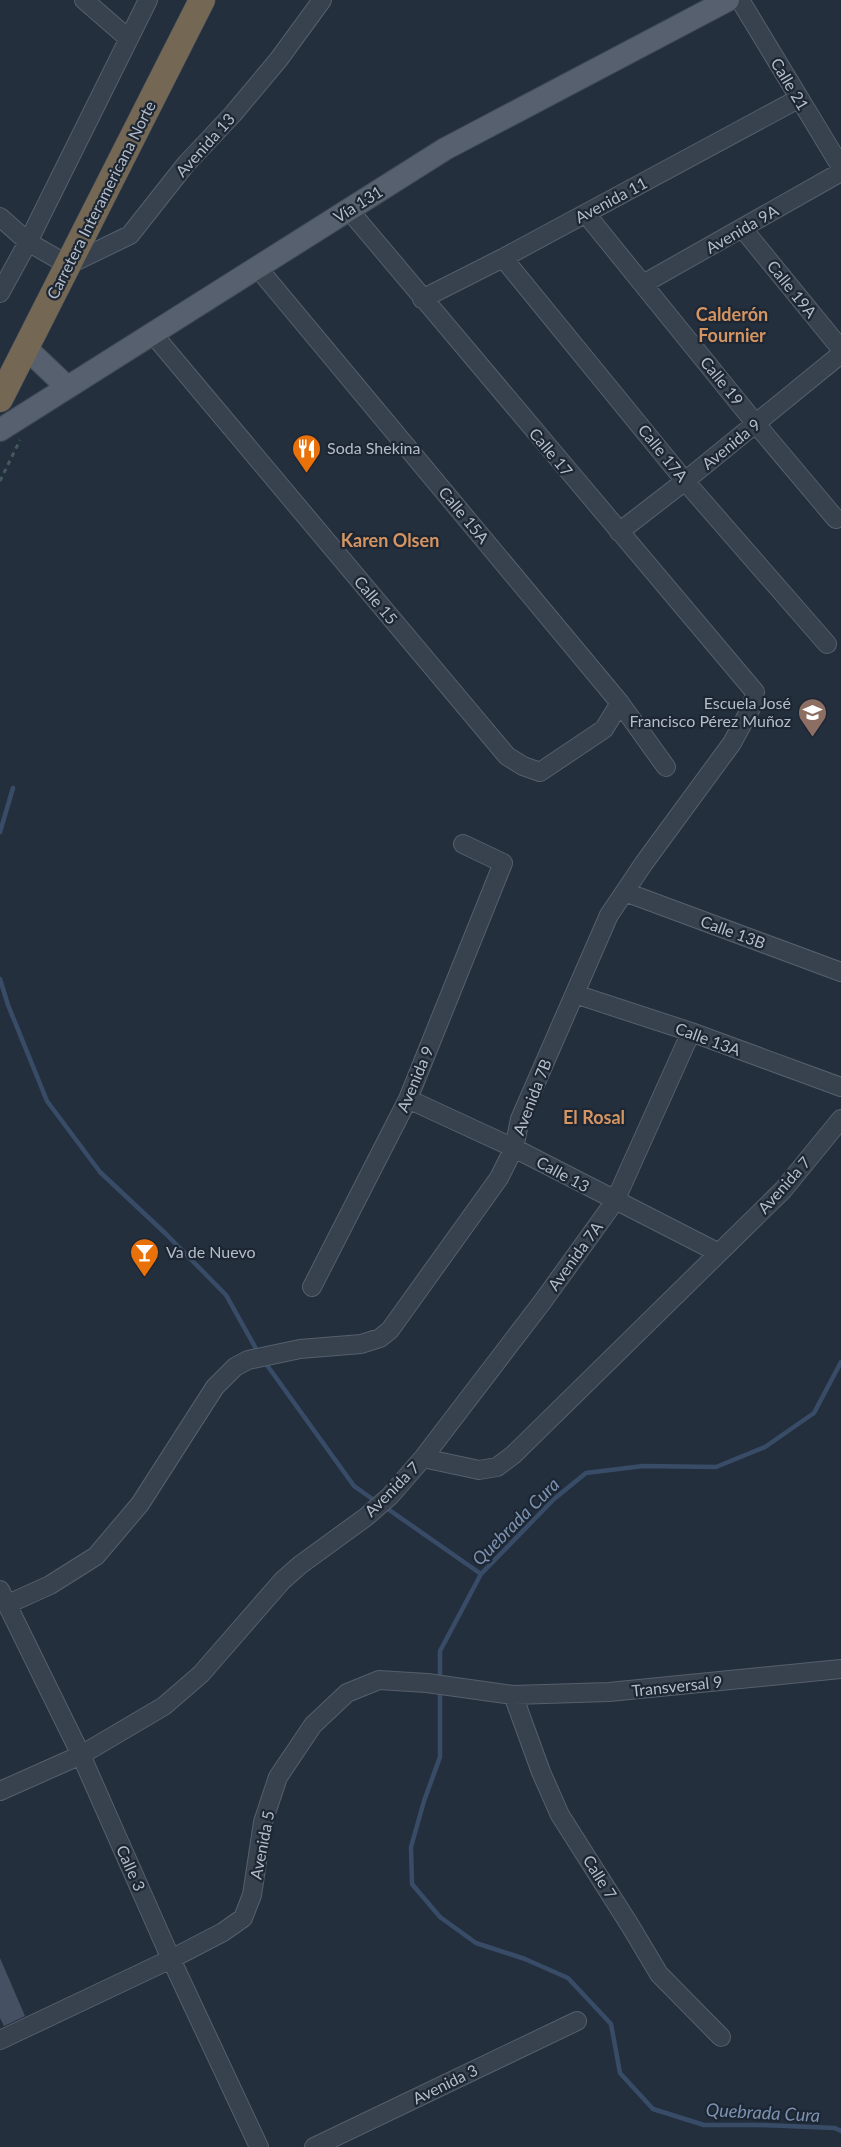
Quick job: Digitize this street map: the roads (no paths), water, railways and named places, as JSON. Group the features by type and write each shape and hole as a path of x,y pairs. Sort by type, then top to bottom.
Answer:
{"highway":[{"name":"Carretera Interamericana Norte","path":"0,399 31,354 68,265 202,0"}],"main road":[{"name":"Vía 131","path":"0,430 484,127 728,0"},
{"path":"31,354 67,387"}],"street":[{"path":"84,0 129,39"},
{"path":"0,293 28,242 148,0"},
{"name":"Avenida 13","path":"68,265 130,235 186,164 233,114 279,59 322,0"},
{"name":"Calle 21","path":"740,0 841,167"},
{"name":"Avenida 11","path":"422,299 586,214 798,99"},
{"name":"Avenida 9A","path":"643,284 841,172"},
{"name":"Calle 17","path":"349,210 755,692"},
{"name":"Calle 19","path":"586,214 836,519"},
{"path":"0,217 28,242 68,265"},
{"name":"Calle 19A","path":"743,229 841,351"},
{"name":"Calle 17A","path":"503,258 685,481 827,644"},
{"name":"Calle 15A","path":"257,267 620,704 666,767"},
{"name":"Calle 15","path":"152,333 507,756 522,766 540,772 604,729 620,704"},
{"name":"Avenida 9","path":"619,532 756,424 841,351"},
{"name":"Avenida 7B","path":"4,1597 50,1585 96,1556 140,1504 215,1387 235,1367 248,1360 300,1349 361,1344 380,1338 390,1330 499,1178 514,1148 520,1119 609,915 732,743 752,706 755,692"},
{"name":"Avenida 9","path":"312,1287 408,1099 504,863 463,844"},
{"name":"Calle 13B","path":"625,892 841,972"},
{"name":"Calle 13A","path":"575,994 691,1032 841,1087"},
{"name":"Avenida 7A","path":"423,1458 543,1301 615,1201 691,1032"},
{"name":"Calle 13","path":"408,1099 514,1148 717,1252"},
{"name":"Avenida 7","path":"0,1791 81,1755 164,1706 201,1674 282,1581 390,1496 423,1458 478,1470 497,1467 513,1455 717,1252 783,1190 841,1119"},
{"name":"Calle 3","path":"4,1597 81,1755 171,1959 260,2147"},
{"name":"Transversal 9","path":"513,1695 609,1692 841,1669"},
{"name":"Avenida 5","path":"0,2040 171,1959 223,1932 243,1918 252,1895 263,1822 278,1777 313,1725 347,1693 380,1680 427,1683 513,1695"},
{"name":"Calle 7","path":"513,1695 541,1772 560,1815 659,1974 721,2037"},
{"name":"Avenida 3","path":"314,2147 576,2021"}],"waterway":[{"path":"0,832 13,788"},
{"path":"0,979 8,1005 47,1101 100,1172 226,1295 259,1354"},
{"path":"264,1361 354,1486 378,1503"},
{"name":"Quebrada Cura","path":"440,1682 440,1651 481,1574 554,1499 586,1473 643,1466 716,1467 765,1447 814,1413 841,1362"},
{"path":"385,1507 481,1574"},
{"name":"Quebrada Cura","path":"440,1690 440,1757 411,1847 412,1884 440,1917 476,1943 525,1959 568,1978 611,2024 620,2073 653,2109 704,2125 835,2128 841,2131"}],"place":[{"name":"Soda Shekina","path":"306,474"},
{"name":"Escuela José Francisco Pérez Muñoz","path":"812,738"},
{"name":"Va de Nuevo","path":"145,1278"}],"district":[{"name":"Calderón Fournier","path":"732,325"},
{"name":"Karen Olsen","path":"390,541"},
{"name":"El Rosal","path":"594,1118"}]}
